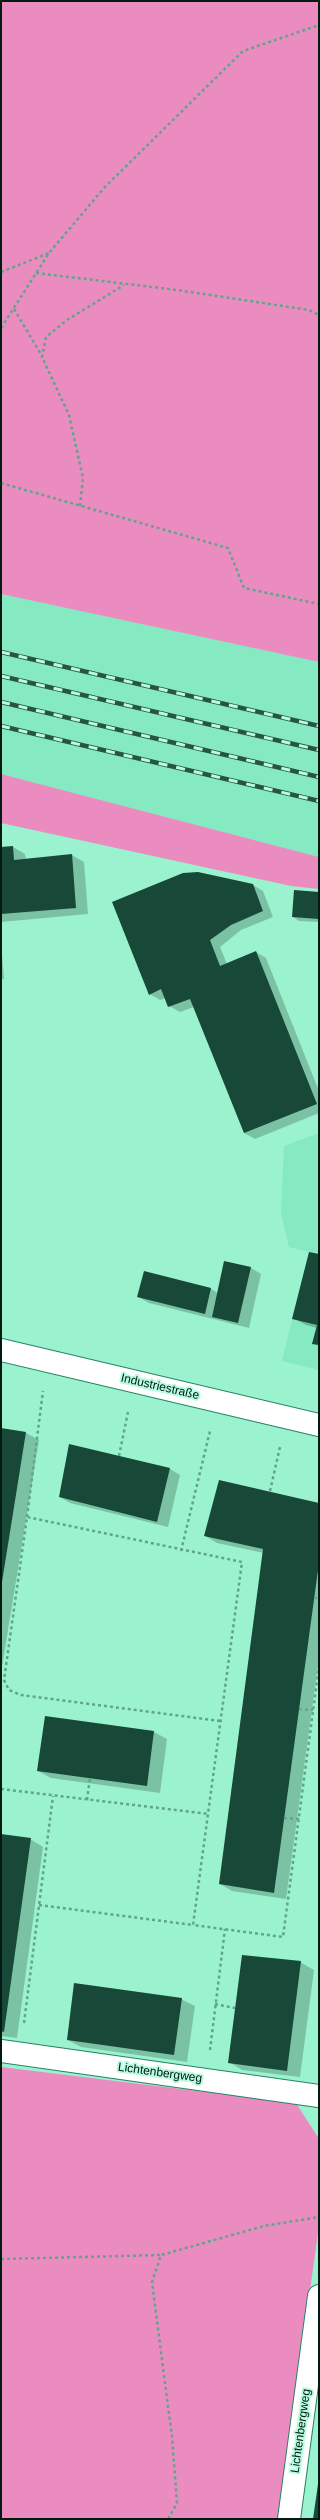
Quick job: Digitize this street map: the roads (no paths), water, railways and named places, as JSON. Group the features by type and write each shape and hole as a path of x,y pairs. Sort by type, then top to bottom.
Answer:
{"street":[{"name":"Industriestraße","path":"1,1350 319,1425"},
{"name":"Lichtenbergweg","path":"10,2052 319,2096"},
{"name":"Lichtenbergweg","path":"289,2519 319,2296"}],"railway":[{"path":"1,652 319,726"},
{"path":"1,676 319,750"},
{"path":"1,702 319,777"},
{"path":"1,726 319,801"}]}
